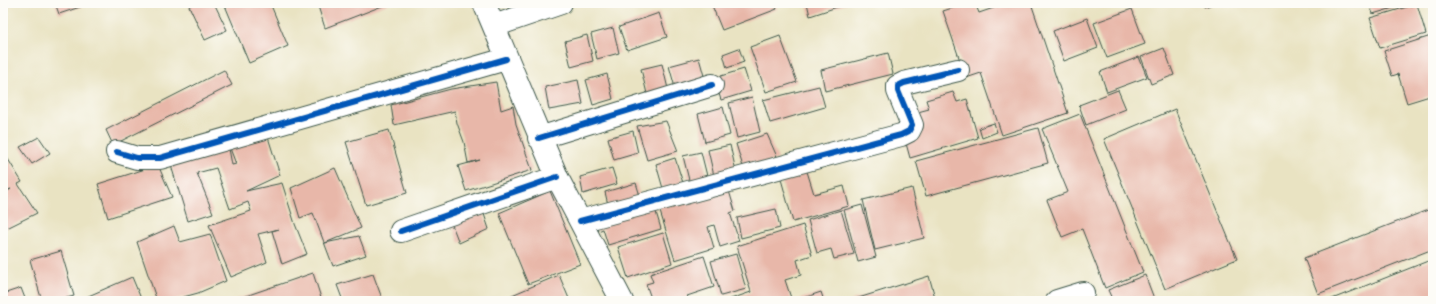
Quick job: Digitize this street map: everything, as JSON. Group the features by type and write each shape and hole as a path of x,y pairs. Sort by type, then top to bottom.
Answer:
{"street":[{"path":"484,3 506,59 523,95 539,138 557,177 622,301"},
{"path":"494,26 561,3"},
{"path":"117,152 137,158 160,158 506,59"},
{"path":"580,221 901,135 909,131 912,124 898,91 898,86 904,83 958,70"},
{"path":"539,138 712,85"},
{"path":"401,231 557,177"},
{"path":"1057,301 1083,293"}],"building":[{"path":"55,3 92,3 59,14"},
{"path":"195,3 214,3 227,30 205,40 189,6"},
{"path":"224,3 270,3 288,46 249,63"},
{"path":"317,3 390,3 325,28"},
{"path":"711,3 774,3 777,9 722,30"},
{"path":"807,3 849,3 810,16"},
{"path":"968,3 975,3 979,13 1008,3 1031,3 1068,113 1002,135 981,73 966,78 943,11"},
{"path":"1203,3 1215,3 1205,7"},
{"path":"1369,3 1399,3 1400,6 1373,14"},
{"path":"1417,4 1426,34 1380,48 1370,18"},
{"path":"1132,9 1145,44 1107,58 1094,23"},
{"path":"659,13 667,37 627,50 619,27"},
{"path":"1087,18 1098,48 1064,61 1053,31"},
{"path":"613,28 619,53 597,59 591,34"},
{"path":"587,35 593,61 571,67 565,41"},
{"path":"780,36 797,82 766,92 750,47"},
{"path":"1431,36 1433,42 1433,95 1407,103 1398,74 1392,76 1384,51"},
{"path":"739,48 744,62 727,68 723,54"},
{"path":"1164,48 1174,75 1151,84 1141,57"},
{"path":"888,53 893,74 825,91 821,70"},
{"path":"1139,57 1147,77 1107,92 1100,72"},
{"path":"699,58 706,83 676,91 669,66"},
{"path":"662,64 669,93 648,98 641,69"},
{"path":"744,69 751,91 721,100 714,78"},
{"path":"224,70 232,85 113,145 106,130"},
{"path":"607,74 613,99 593,105 586,80"},
{"path":"578,80 583,104 549,110 545,87"},
{"path":"496,82 501,110 513,106 516,124 532,170 466,191 458,166 480,160 468,163 464,142 457,123 455,111 394,125 391,105 451,89"},
{"path":"819,86 825,107 770,123 763,100"},
{"path":"1118,90 1126,109 1086,125 1079,105"},
{"path":"953,92 957,102 967,99 978,138 910,158 904,136 914,113 929,109 926,100"},
{"path":"752,97 760,132 737,138 729,103"},
{"path":"723,107 730,135 705,142 698,114"},
{"path":"1175,109 1237,259 1165,289 1104,139"},
{"path":"1080,114 1143,272 1105,288 1082,229 1062,237 1047,200 1068,192 1042,129"},
{"path":"666,121 678,151 647,160 637,126"},
{"path":"994,123 997,132 982,138 979,128"},
{"path":"1038,128 1048,163 926,196 916,161"},
{"path":"389,130 407,193 366,205 346,142"},
{"path":"633,131 638,153 614,160 608,138"},
{"path":"267,134 280,175 246,191 282,183 295,224 307,254 282,264 272,231 279,229 258,234 267,262 231,277 209,225 251,211 248,202 230,209 216,168 197,173 213,213 188,221 169,159","holes":["228,144 236,164 232,165"]},
{"path":"767,134 778,159 744,170 736,144"},
{"path":"39,137 50,153 32,164 20,147"},
{"path":"730,145 736,171 714,176 708,150"},
{"path":"3,151 22,182 18,184 37,213 3,230 3,193 11,189 3,192"},
{"path":"701,152 708,180 690,184 683,156"},
{"path":"675,158 684,186 664,192 656,164"},
{"path":"158,165 172,197 108,218 98,184"},
{"path":"805,165 814,194 844,186 849,206 793,222 779,172"},
{"path":"335,168 361,228 325,243 359,236 366,255 333,266 313,213 300,218 291,188"},
{"path":"612,168 617,184 583,194 580,177"},
{"path":"636,183 641,199 609,209 605,192"},
{"path":"727,184 735,211 730,213 739,241 720,247 714,225 708,227 714,248 675,260 658,205"},
{"path":"912,188 924,238 875,250 863,200"},
{"path":"550,191 580,264 528,284 499,213"},
{"path":"653,202 661,229 608,245 603,229 598,231 595,220"},
{"path":"862,205 876,257 858,262 844,210"},
{"path":"1433,208 1433,249 1318,294 1304,258"},
{"path":"776,209 780,228 741,238 737,218"},
{"path":"841,210 854,254 834,259 831,249 817,253 808,220"},
{"path":"483,211 489,229 459,243 451,222"},
{"path":"803,225 812,255 797,260 801,275 785,280 792,301 725,301 751,292 737,246"},
{"path":"174,226 180,242 210,234 226,281 198,293 169,301 157,301 137,242"},
{"path":"663,233 672,263 628,278 618,247"},
{"path":"61,251 74,296 56,301 42,301 30,260"},
{"path":"736,254 746,289 721,296 711,261"},
{"path":"704,256 714,287 687,296 689,301 652,301 646,284 653,282 650,274"},
{"path":"1433,259 1433,301 1327,301"},
{"path":"313,273 322,301 304,301 304,299 297,301 231,301"},
{"path":"373,274 383,301 343,301 337,285"},
{"path":"559,275 570,301 498,301"},
{"path":"1145,275 1155,301 1113,301 1108,290"},
{"path":"929,276 936,301 852,301 852,300"},
{"path":"132,277 142,301 77,301"},
{"path":"21,288 26,301 3,301 3,294"},
{"path":"821,292 824,301 794,301"}],"cycle path":[{"path":"117,152 137,158 160,158 506,59"},
{"path":"580,221 901,135 909,131 912,125 898,91 898,86 904,83 958,70"},
{"path":"539,138 712,85"},
{"path":"401,231 557,177"}]}
